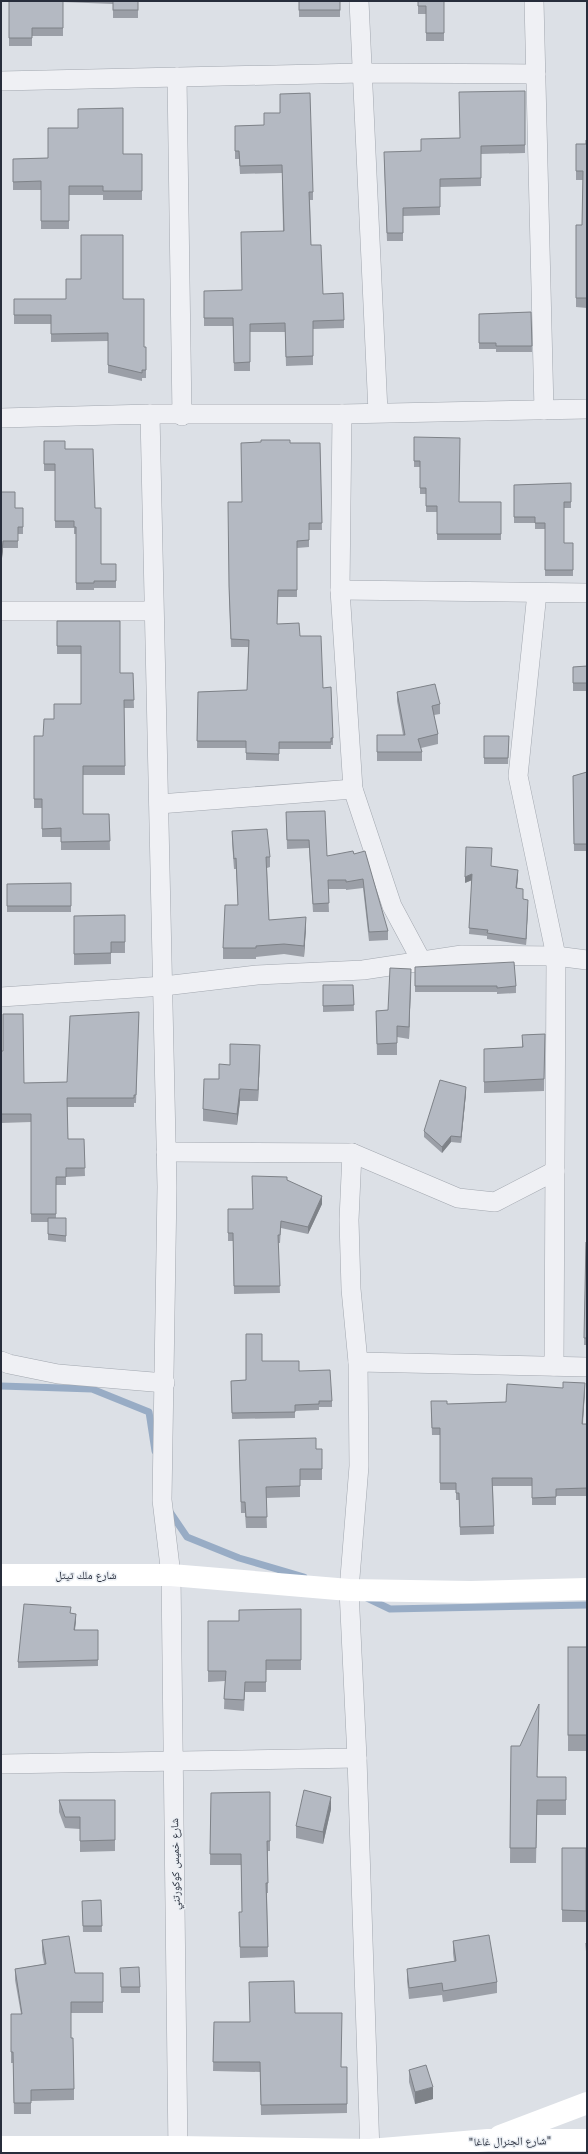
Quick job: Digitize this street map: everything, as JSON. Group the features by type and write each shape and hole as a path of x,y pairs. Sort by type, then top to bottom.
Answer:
{"street":[{"path":"359,1 361,73 378,412"},
{"path":"534,1 544,410"},
{"path":"1,80 361,73 536,74"},
{"path":"177,76 182,416"},
{"path":"1,418 150,414 182,416 587,409"},
{"name":"شارع خميس كوكورتني","path":"150,414 153,611 164,986 167,1187 162,1500 171,1575 178,2150"},
{"path":"342,414 340,590 354,789 392,906 422,962"},
{"path":"340,590 587,593"},
{"path":"537,593 518,776 556,956 554,1366"},
{"path":"1,611 153,611"},
{"path":"159,804 354,789"},
{"path":"1,997 164,986 257,975 363,970 462,955 556,956 587,960"},
{"path":"166,1152 352,1153 458,1198 495,1202 555,1171"},
{"path":"352,1153 349,1236 351,1289 358,1362 359,1466 349,1590 358,1758 370,2152"},
{"path":"1,1361 8,1364 58,1374 165,1383"},
{"path":"358,1362 587,1367"},
{"name":"شارع ملك تيتل","path":"1,1575 171,1575 349,1590 471,1592 587,1589"},
{"path":"1,1764 358,1758"},
{"path":"488,2140 587,2103"},
{"name":"\"شارع الجنرال غاغا\"","path":"1,2147 370,2152 488,2140 587,2140"}],"building":[{"path":"9,1 63,1 63,28 32,28 32,38 9,38"},
{"path":"113,1 138,1 138,10 113,10"},
{"path":"299,1 340,1 340,10 299,10"},
{"path":"418,1 444,1 444,33 426,33 426,6 418,6"},
{"path":"525,91 525,145 481,146 481,178 440,179 440,207 403,208 403,233 387,233 384,152 421,151 421,139 460,138 459,92"},
{"path":"310,93 313,192 309,192 311,245 321,245 323,294 343,293 344,320 313,321 313,356 286,357 285,323 250,324 250,362 234,363 233,318 204,318 204,291 242,290 241,232 284,231 282,165 240,166 239,151 235,151 235,126 264,125 264,113 280,113 280,94"},
{"path":"123,108 123,154 142,154 142,191 103,191 103,186 69,186 69,221 41,221 41,181 13,182 13,159 48,158 48,128 78,128 78,109"},
{"path":"586,140 587,298 576,298 576,225 582,225 583,171 576,171 576,144 586,144"},
{"path":"81,235 123,235 123,299 144,299 144,347 146,347 146,370 142,370 142,373 108,365 108,333 51,334 51,315 14,315 14,299 66,299 66,279 81,279"},
{"path":"531,312 532,346 496,346 496,343 479,343 479,314"},
{"path":"414,437 460,438 459,502 501,502 501,534 437,534 437,506 426,506 426,488 420,488 420,461 414,461"},
{"path":"261,440 290,440 290,443 320,443 322,523 309,523 309,540 297,541 297,590 278,590 277,624 299,623 300,636 321,636 323,688 331,687 333,738 331,738 331,742 279,742 279,754 246,753 246,741 197,741 198,692 247,690 249,640 231,639 228,502 242,502 241,443 261,442"},
{"path":"44,441 65,441 65,449 93,449 95,508 101,508 101,564 116,564 116,581 76,583 76,527 74,527 74,521 55,521 55,464 44,464"},
{"path":"571,483 571,502 564,502 564,543 573,543 573,570 545,570 545,523 535,523 535,517 514,517 514,485"},
{"path":"1,492 15,492 15,508 23,508 23,527 18,527 18,541 3,541 1,561"},
{"path":"57,621 120,621 120,673 133,673 134,700 124,700 125,766 83,766 83,814 109,814 110,841 61,842 61,828 42,829 42,799 34,799 34,736 43,736 44,719 54,719 54,704 81,704 81,646 57,646"},
{"path":"587,666 587,683 573,683 573,667"},
{"path":"435,684 440,704 432,706 438,734 418,739 422,752 377,752 377,735 405,735 397,692"},
{"path":"484,736 509,736 508,758 484,758"},
{"path":"587,772 587,844 574,844 573,776"},
{"path":"325,811 327,856 353,851 354,854 365,851 388,931 369,932 363,879 346,882 346,880 328,880 329,903 313,904 309,840 287,840 286,812"},
{"path":"267,829 270,857 266,857 269,920 306,917 304,946 284,944 256,946 256,948 223,948 225,905 238,905 236,858 234,859 232,831"},
{"path":"466,847 492,848 491,866 518,870 516,888 523,889 523,899 528,900 526,939 487,933 488,930 469,928 472,874 465,877"},
{"path":"71,883 71,906 7,906 7,884"},
{"path":"125,915 125,942 111,942 111,953 74,954 74,916"},
{"path":"514,962 516,986 497,988 497,986 415,986 415,967"},
{"path":"390,968 411,969 409,1027 397,1026 397,1043 377,1044 376,1011 388,1010"},
{"path":"323,985 353,985 354,1005 323,1006"},
{"path":"139,1012 136,1095 134,1095 134,1098 67,1098 68,1139 84,1139 85,1168 66,1168 66,1177 56,1177 56,1214 31,1214 31,1114 1,1114 1,1051 3,1051 3,1014 23,1014 24,1083 67,1082 70,1016"},
{"path":"545,1034 544,1079 484,1082 484,1049 523,1047 522,1035"},
{"path":"230,1044 260,1045 258,1090 240,1089 237,1114 203,1109 204,1079 219,1079 219,1064 230,1065"},
{"path":"440,1080 466,1087 461,1137 451,1136 442,1147 424,1131"},
{"path":"252,1176 287,1177 287,1180 322,1196 308,1227 281,1221 280,1235 278,1235 280,1286 234,1286 233,1233 228,1233 228,1209 253,1209"},
{"path":"48,1218 66,1218 66,1236 48,1234"},
{"path":"586,1242 587,1338 584,1338"},
{"path":"246,1334 262,1334 262,1361 299,1361 299,1371 330,1370 332,1401 319,1401 319,1404 295,1405 295,1412 232,1413 231,1381 246,1380"},
{"path":"563,1382 585,1383 582,1424 587,1424 587,1488 556,1489 556,1497 532,1498 532,1478 492,1478 494,1526 460,1527 459,1493 456,1493 456,1483 440,1483 440,1428 432,1428 431,1401 447,1401 447,1404 506,1402 507,1384 563,1388"},
{"path":"316,1438 316,1449 322,1449 322,1469 300,1469 300,1486 266,1487 267,1517 246,1517 245,1502 241,1502 239,1440"},
{"path":"24,1604 71,1607 70,1613 76,1614 74,1630 98,1630 98,1660 18,1662"},
{"path":"301,1609 301,1660 266,1660 266,1682 245,1682 244,1700 224,1699 226,1671 208,1671 208,1621 239,1621 239,1610"},
{"path":"568,1647 587,1647 587,1735 568,1735"},
{"path":"539,1704 537,1777 566,1777 566,1800 537,1800 536,1848 510,1848 511,1746 520,1746"},
{"path":"304,1790 331,1797 323,1832 296,1826"},
{"path":"270,1792 270,1841 267,1841 268,1883 266,1883 268,1947 240,1947 239,1912 242,1912 241,1854 210,1854 211,1793"},
{"path":"59,1800 115,1800 115,1840 80,1841 80,1817 65,1817"},
{"path":"562,1848 586,1848 586,1911 562,1910"},
{"path":"101,1900 102,1926 83,1926 82,1901"},
{"path":"489,1935 497,1982 443,1991 442,1983 409,1988 407,1969 456,1961 453,1941"},
{"path":"69,1936 75,1973 103,1973 103,2002 71,2002 71,2038 73,2038 74,2089 31,2090 31,2103 14,2103 13,2052 11,2052 11,2014 22,2014 15,1969 46,1964 42,1940"},
{"path":"139,1967 140,1987 121,1987 120,1968"},
{"path":"294,1981 295,2013 342,2013 341,2067 347,2067 347,2104 261,2105 260,2062 213,2062 214,2022 250,2022 249,1982"},
{"path":"426,2065 433,2087 415,2092 409,2070"}],"waterway":[{"path":"1,1386 92,1389 149,1412 155,1451"},
{"path":"168,1509 187,1537 239,1558 304,1577"},
{"path":"367,1598 390,1609 587,1605"}]}
